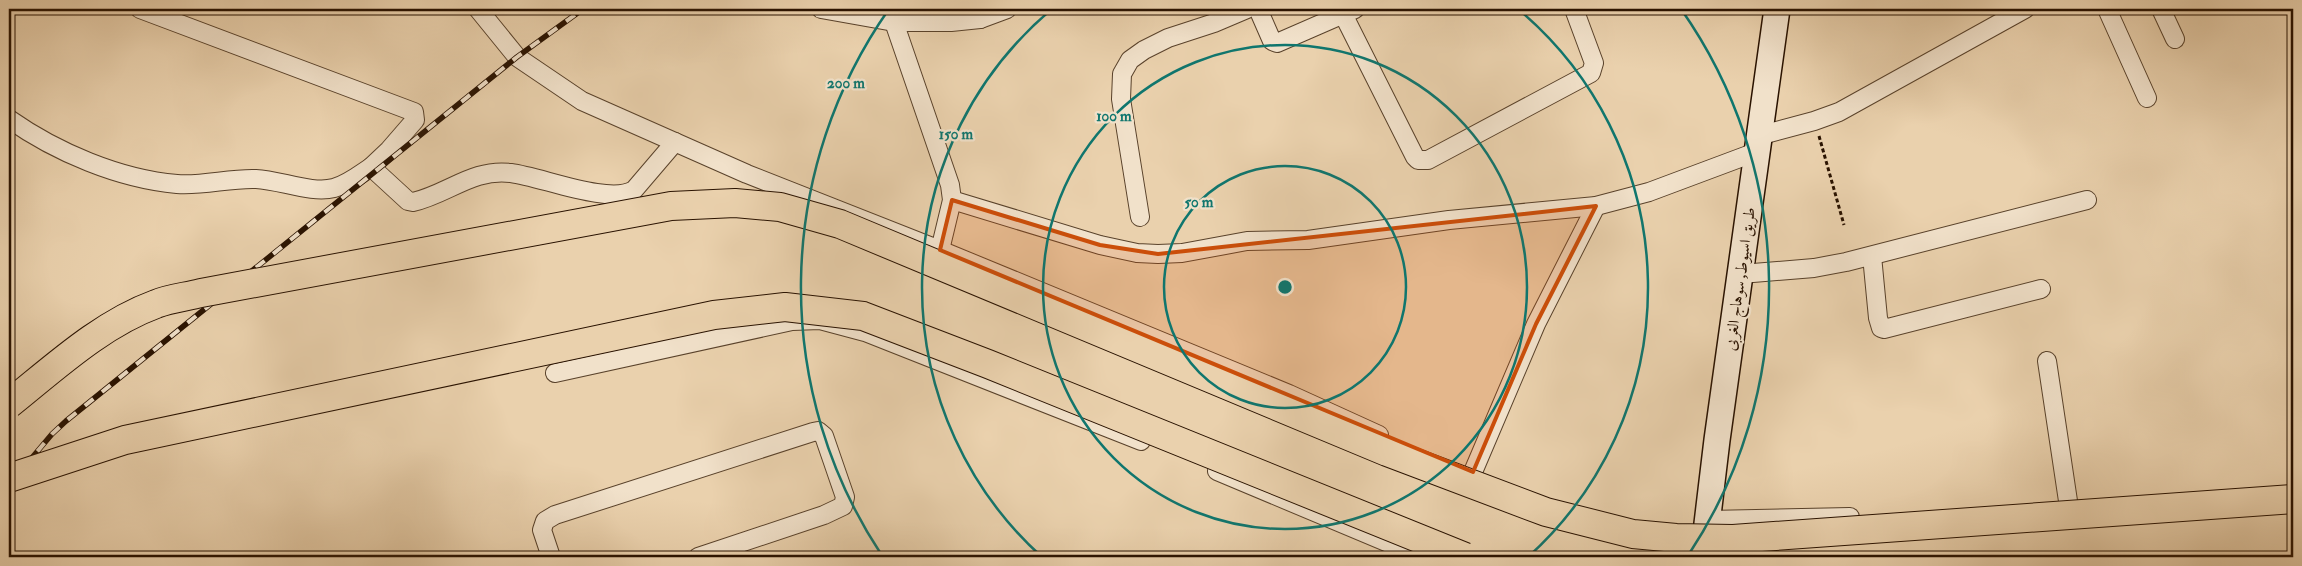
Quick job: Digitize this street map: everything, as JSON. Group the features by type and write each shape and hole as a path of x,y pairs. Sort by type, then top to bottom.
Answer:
{"highway":[{"path":"9,404 125,317 157,303 201,293 671,206 735,203 780,207 840,224 1387,452 1546,512 1633,534 1676,538 1734,539 2293,499"},
{"path":"9,478 125,440 714,315 785,307 863,316 988,364 1465,557"}],"main road":[{"name":"طريق اسيوط, سوهاج الغربى","path":"1706,539 1757,144 1771,63 1777,9"}],"street":[{"path":"9,119 56,148 95,165 154,181 200,185 244,178 262,179 325,190 346,184 371,168 415,120 414,112 140,9"},
{"path":"478,9 517,57 582,101 747,174 940,250 1252,378 1430,456 1561,505 1609,519 1706,539 1832,518 2068,501 2270,493 2293,490"},
{"path":"821,9 894,22 951,22 1007,9"},
{"path":"1140,217 1121,99 1122,74 1130,60 1144,50 1168,38 1214,23 1247,9"},
{"path":"1258,9 1272,41 1277,43 1349,11 1415,157 1422,161 1428,160 1591,74 1594,63 1576,9"},
{"path":"952,200 1100,246 1137,253 1158,254 1247,241 1308,240 1439,221 1596,206 1657,189 1869,96 2025,9"},
{"path":"2107,9 2147,98"},
{"path":"2161,9 2175,39"},
{"path":"894,22 950,185 952,200 940,250"},
{"path":"371,168 408,201 413,202 476,175 508,172 536,177 593,192 619,195 627,194 634,190 675,142"},
{"path":"1741,274 1831,266 2087,200"},
{"path":"1473,472 1536,324 1596,206"},
{"path":"1872,256 1878,318 1881,328 1884,329 2041,289"},
{"path":"555,373 792,320 820,320 893,342 1202,465 1422,557"},
{"path":"2047,360 2068,501"},
{"path":"551,557 542,530 545,521 549,517 813,432 818,431 824,436 845,497 843,506 815,518 698,557"}],"path":[{"path":"1814,121 1844,225"}],"highlighted area":[{"path":"952,200 1100,245 1158,254 1596,206 1536,324 1473,472 940,250"}],"railway":[{"path":"9,485 52,434 66,421 517,57 583,9"}]}
